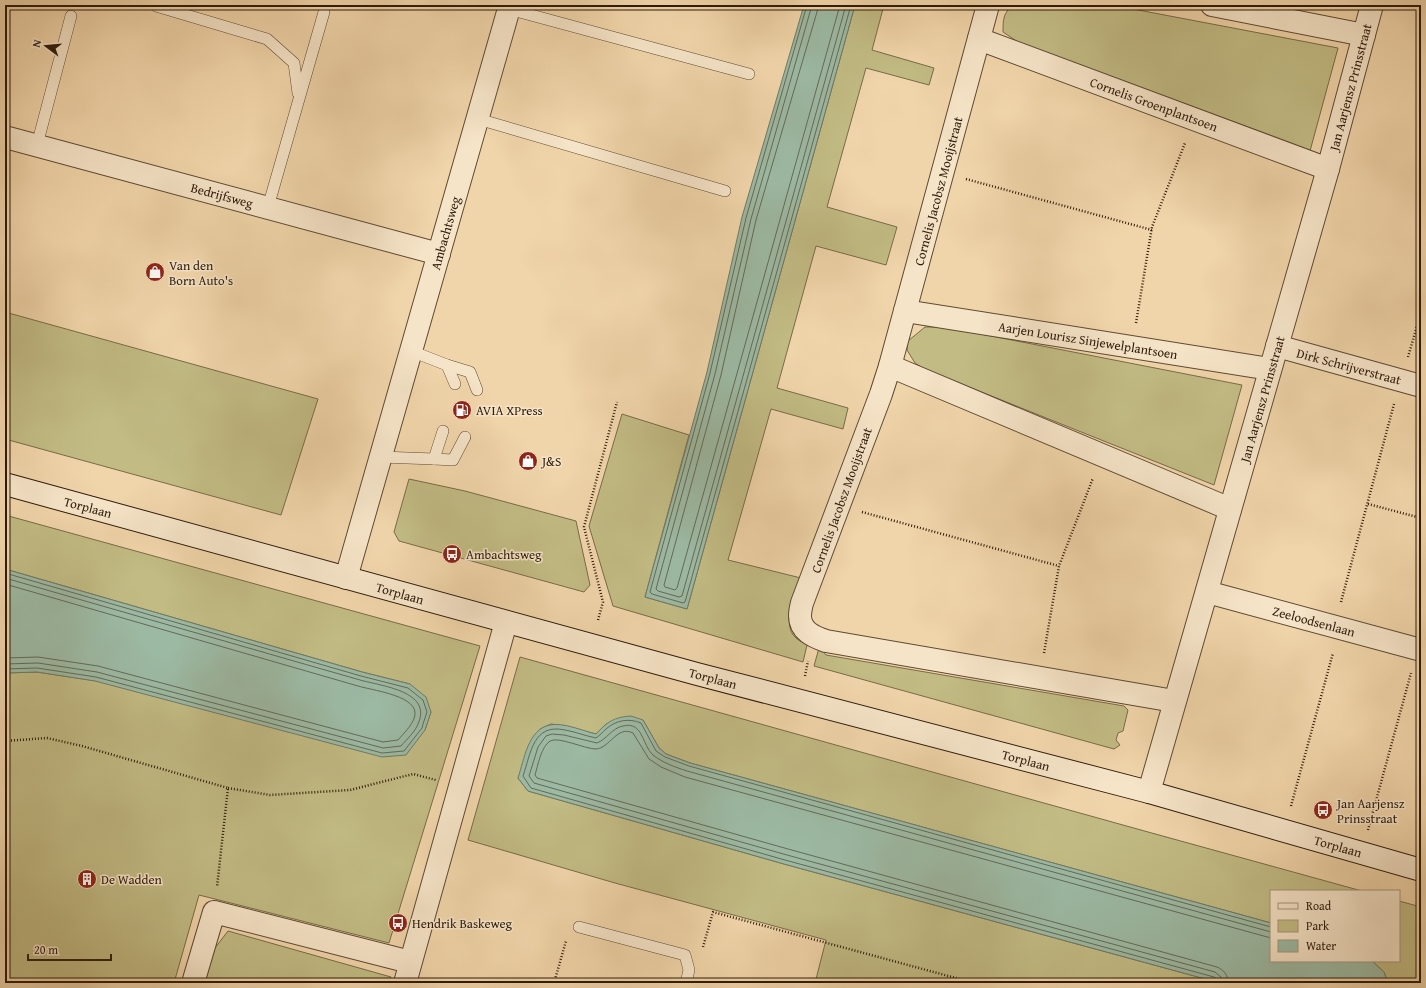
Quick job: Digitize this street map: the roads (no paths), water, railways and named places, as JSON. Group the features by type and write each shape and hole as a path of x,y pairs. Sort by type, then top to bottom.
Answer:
{"street":[{"name":"Cornelis Jacobsz Mooijstraat","path":"988,5 890,366 881,394 802,604 800,617 803,629 815,638 826,641 1174,701"},
{"path":"1212,5 1364,35"},
{"name":"Jan Aarjensz Prinsstraat","path":"1149,792 1328,169 1372,5"},
{"name":"Ambachtsweg","path":"346,578 510,7"},
{"name":"Cornelis Groenplantsoen","path":"979,39 1328,169"},
{"name":"Bedrijfsweg","path":"5,137 439,254"},
{"name":"Aarjen Lourisz Sinjewelplantsoen","path":"905,311 1270,369"},
{"name":"Dirk Schrijverstraat","path":"1277,346 1421,386"},
{"path":"890,366 1230,509"},
{"name":"Torplaan","path":"5,484 697,674 1149,792 1421,870"},
{"name":"Zeeloodsenlaan","path":"1207,592 1420,650"},
{"path":"405,983 506,622"},
{"path":"193,983 214,912 410,962"}],"lane":[{"path":"156,6 267,39 294,63 299,95"},
{"name":"Ambachtsweg","path":"510,7 749,74"},
{"path":"268,207 324,12"},
{"path":"37,145 71,16"},
{"path":"478,119 725,191"},
{"path":"411,351 470,372 477,390"},
{"path":"447,365 455,384"},
{"path":"434,459 443,431"},
{"path":"381,457 453,460 465,437"},
{"path":"579,927 685,955 689,970 686,983"}],"water":[{"path":"804,5 855,5 687,609 645,597 707,372 742,217"},
{"path":"5,569 362,672 410,684 426,697 431,712 425,730 406,755 382,757 95,681 37,672 5,673"},
{"path":"631,716 643,720 659,748 666,754 690,763 1270,923 1270,962 1373,962 1384,972 1388,983 1220,983 784,864 528,791 518,778 528,746 537,732 543,728 555,724 573,727 596,734 611,721"}],"place":[{"name":"Van den Born Auto's","path":"155,272"},
{"name":"AVIA XPress","path":"462,410"},
{"name":"J&S","path":"528,461"},
{"name":"Ambachtsweg","path":"452,554"},
{"name":"Jan Aarjensz Prinsstraat","path":"1323,810"},
{"name":"De Wadden","path":"87,879"},
{"name":"Hendrik Baskeweg","path":"398,923"}]}
